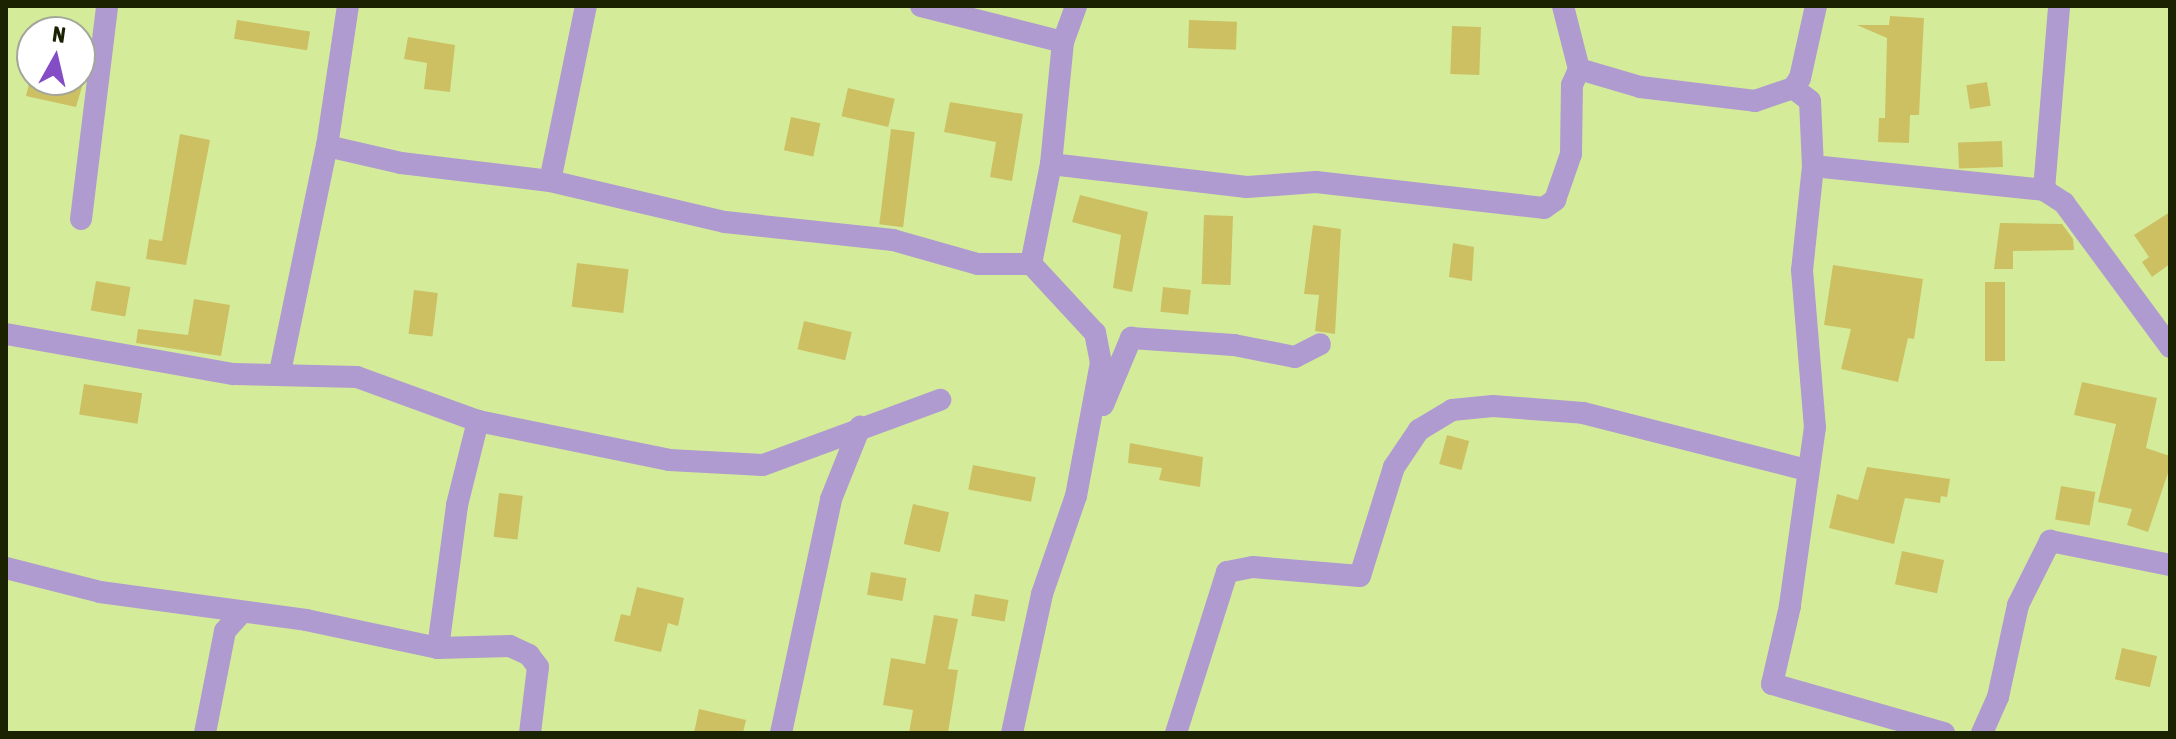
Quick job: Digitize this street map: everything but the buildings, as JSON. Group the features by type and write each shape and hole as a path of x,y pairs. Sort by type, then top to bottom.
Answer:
{"street":[{"path":"81,219 107,6"},
{"path":"280,372 327,146 348,6"},
{"path":"550,181 586,6"},
{"path":"921,6 1063,42"},
{"path":"1031,264 1051,164 1063,42 1076,6"},
{"path":"1051,164 1247,187 1316,182 1544,208 1555,200 1571,154 1572,85 1579,69 1563,6"},
{"path":"1579,69 1640,87 1739,102 1793,88 1807,65 1816,6"},
{"path":"2044,190 2059,6"},
{"path":"1793,88 1810,101 1813,166 1802,270 1815,427 1806,470 1790,606 1772,684 1944,733"},
{"path":"327,146 401,163 550,181 725,222 893,240 978,264 1031,264 1095,333 1101,363 1090,436 1076,496 1042,594 1012,733"},
{"path":"1813,166 2044,190 2064,203 2170,347"},
{"path":"6,334 234,374 280,372 357,377 478,421 656,458 750,465 785,458 860,427 940,400"},
{"path":"1090,436 1131,338 1234,345 1295,357 1320,344"},
{"path":"1176,733 1227,572 1253,567 1360,576 1394,467 1419,430 1452,410 1493,406 1583,413 1806,470"},
{"path":"438,648 457,505 478,421"},
{"path":"781,733 831,499 860,427"},
{"path":"1982,733 1998,697 2018,605 2050,541 2170,565"},
{"path":"6,568 100,592 209,606 438,648 494,643 529,655 538,667 539,693 530,733"},
{"path":"209,606 225,631"},
{"path":"205,733 225,631 242,612"}]}
